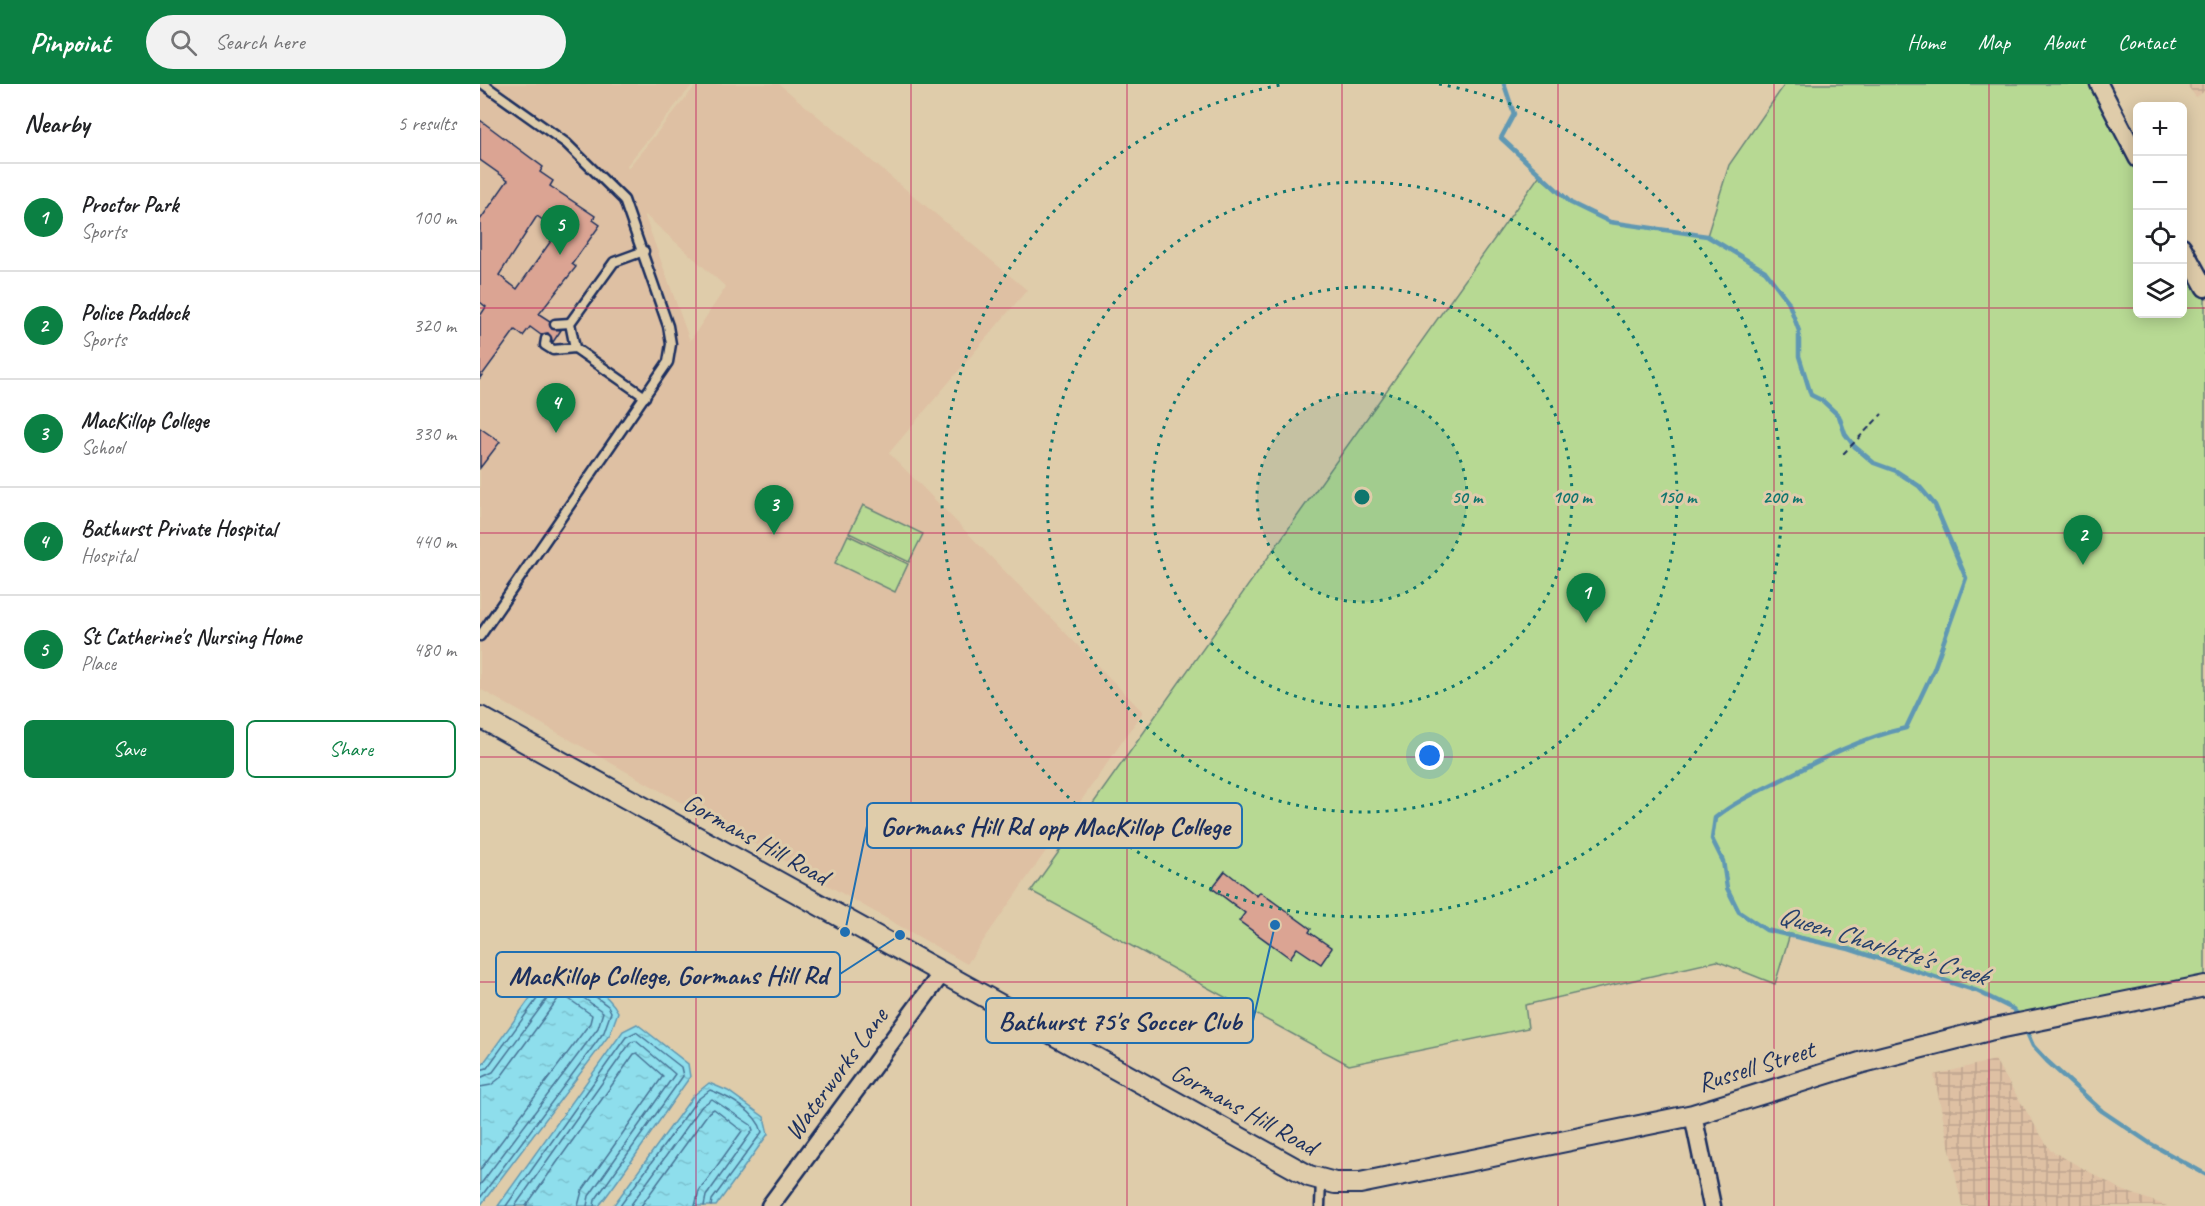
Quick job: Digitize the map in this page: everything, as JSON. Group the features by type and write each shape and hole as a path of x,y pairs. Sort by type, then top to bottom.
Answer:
{"street":[{"path":"2099,84 2136,156"},
{"path":"2187,255 2205,288"},
{"name":"Gormans Hill Road","path":"480,717 1309,1176 1321,1180"},
{"name":"Waterworks Lane","path":"770,1206 942,973"},
{"name":"Russell Street","path":"1321,1180 1335,1183 1360,1182 1693,1114 1863,1062 1989,1030 2205,986"},
{"path":"1693,1114 1712,1206"}],"lane":[{"path":"480,636 668,362 671,345 668,326 644,251 624,200 566,143 483,84"},
{"path":"575,348 570,323 614,262 644,251"},
{"path":"555,324 570,323"},
{"path":"546,339 545,345 553,350 575,348 645,397"},
{"path":"1320,1206 1321,1180"}],"path":[{"path":"1843,454 1882,414"}],"shaded area":[{"path":"480,84 693,84 627,165 628,168 697,84 779,84 1027,290 889,453 1143,712 967,964 480,689","holes":["644,214 726,287 690,341"]},
{"path":"2186,84 2205,84 2205,91 2196,97"},
{"path":"1995,1060 2050,1150 2122,1190 2167,1206 1962,1206 1934,1075"}],"green space":[{"path":"1785,84 2099,84 2133,151 2133,318 2187,318 2187,254 2205,288 2205,986 2022,1020 2013,1009 1977,991 1849,949 1790,934 1775,984 1717,961 1525,1005 1528,1028 1349,1065 1031,891 1539,176 1571,203 1610,222 1707,236 1729,165"},
{"path":"863,505 923,534 909,562 849,533"},
{"path":"848,535 908,564 895,592 835,563"}],"water":[{"path":"560,972 577,977 593,986 608,998 618,1012 610,1034 480,1206 480,1068 546,976"},
{"path":"637,1024 688,1064 690,1077 599,1206 498,1206 623,1031"},
{"path":"709,1083 728,1091 764,1117 768,1134 716,1206 613,1206 693,1096"}],"building":[{"path":"480,120 543,167 540,172 553,181 550,186 595,216 593,220 600,225 572,264 576,267 539,314 550,321 552,329 561,330 553,342 548,333 541,335 530,327 523,336 515,330 480,378 480,316 486,307 480,302 480,220 508,180 480,160","holes":["537,216 558,231 517,289 499,275"]},
{"path":"480,428 500,442 480,468"},
{"path":"1225,871 1257,896 1260,892 1311,929 1309,932 1332,948 1321,964 1297,948 1290,958 1239,921 1245,913 1212,888"}],"waterway":[{"name":"Queen Charlotte's Creek","path":"1504,84 1514,114 1501,138 1571,203 1610,222 1707,236 1765,271 1788,301 1799,331 1799,356 1811,395 1823,401 1839,416 1845,434 1854,446 1874,463 1896,471 1919,486 1935,505 1966,578 1934,669 1906,728 1873,737 1828,756 1731,806 1715,818 1712,839 1723,861 1727,888 1739,912 1766,930 1849,949 1977,991 2013,1009 2021,1018"},
{"name":"Queen Charlotte's Creek","path":"2025,1028 2033,1046 2102,1111 2151,1144 2205,1174"}],"place":[{"name":"St Catherine's Nursing Home","path":"560,255"},
{"name":"Bathurst Private Hospital","path":"556,433"},
{"name":"MacKillop College","path":"774,535"},
{"name":"Police Paddock","path":"2083,565"},
{"name":"Proctor Park","path":"1586,623"},
{"name":"Bathurst 75's Soccer Club","path":"1275,925"},
{"name":"Gormans Hill Rd opp MacKillop College","path":"845,932"},
{"name":"MacKillop College, Gormans Hill Rd","path":"900,935"}]}
